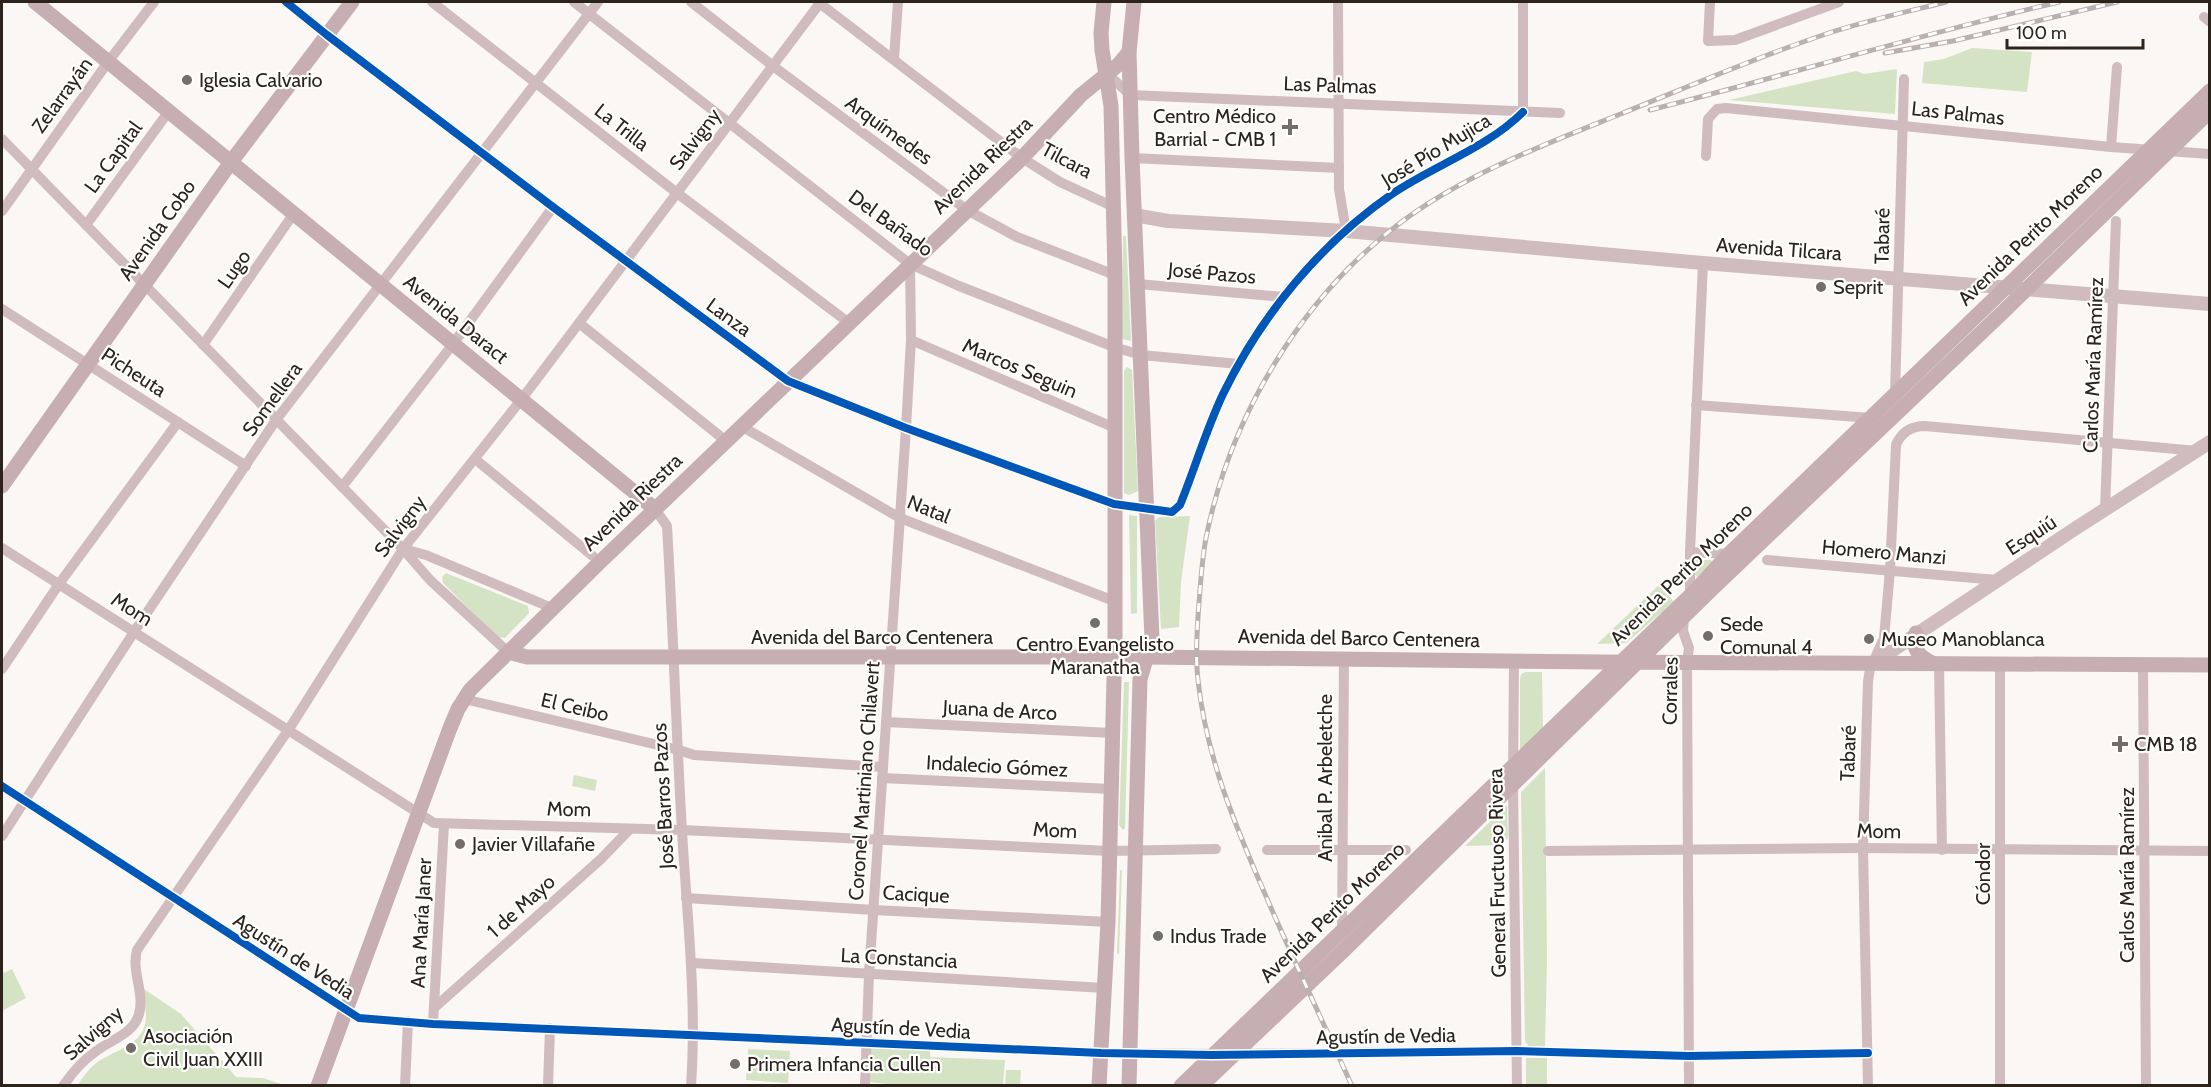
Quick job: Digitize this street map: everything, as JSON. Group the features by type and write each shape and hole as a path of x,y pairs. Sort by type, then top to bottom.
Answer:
{"main road":[{"name":"Avenida Daract","path":"35,2 655,509"},
{"name":"Avenida Cobo","path":"2,486 231,162 352,2"},
{"path":"1099,1086 1108,922 1114,657 1114,207 1111,106 1101,33 1104,2"},
{"path":"1129,1086 1140,679 1152,639 1130,95 1129,52 1134,2"},
{"name":"Avenida Riestra","path":"318,1086 450,728 464,699 478,681 1022,158 1081,95 1129,52"},
{"name":"Avenida Perito Moreno","path":"1181,1086 1342,933 1691,595 1729,554 2210,91"},
{"name":"Avenida Perito Moreno","path":"1201,1086 2210,111"},
{"name":"Tilcara","path":"1114,207 1134,215"},
{"path":"1916,633 1913,642 1915,650 1923,658 1935,663"},
{"name":"Avenida del Barco Centenera","path":"508,652 527,657 1147,657 1621,662 2210,664"},
{"path":"1101,1057 1107,1075 1107,1086"}],"street":[{"name":"Zelarrayán","path":"2,211 108,62 154,2"},
{"name":"Lanza","path":"286,2 553,207 788,381 906,428 1114,504 1172,512"},
{"name":"La Trilla","path":"432,2 677,193 849,323"},
{"name":"Del Bañado","path":"574,2 910,264 959,286 1114,347 1141,355 1239,364"},
{"name":"Somellera","path":"2,836 134,632 276,420 598,2"},
{"name":"Arquímedes","path":"691,2 772,66 967,210 1017,237 1115,275"},
{"name":"Salvigny","path":"63,1086 83,1061 135,1024 141,1006 134,961 137,950 289,729 403,549 522,400 819,2"},
{"name":"Tilcara","path":"819,2 1022,158 1060,182 1114,207"},
{"path":"894,59 898,2"},
{"path":"1338,2 1339,189 1346,231"},
{"path":"1522,2 1523,112"},
{"path":"1710,2 1708,41 1735,40 1839,2"},
{"path":"2111,147 2117,66"},
{"path":"1107,74 1130,95"},
{"name":"Tabaré","path":"1895,395 1904,79"},
{"name":"Las Palmas","path":"1130,95 1560,113"},
{"name":"Las Palmas","path":"1706,156 1708,119 1717,109 1726,108 2111,147 2210,154"},
{"name":"La Capital","path":"86,225 169,111"},
{"name":"José Pío Mujica","path":"1172,512 1180,505 1223,395 1239,364 1284,297 1316,258 1393,194 1424,174 1497,135 1523,112"},
{"path":"2,138 403,549 430,580 508,652"},
{"path":"1132,158 1339,168"},
{"path":"342,487 453,344 553,207"},
{"name":"Lugo","path":"203,345 294,213"},
{"name":"Tilcara","path":"1134,215 1168,221 1346,231"},
{"name":"Carlos María Ramírez","path":"2105,510 2116,221"},
{"name":"Avenida Tilcara","path":"1346,231 1703,263 2210,304"},
{"path":"1683,618 1691,595 1690,552 1703,263"},
{"name":"Coronel Martiniano Chilavert","path":"865,1086 869,974 911,340 910,264"},
{"name":"José Pazos","path":"1138,284 1284,297"},
{"name":"Picheuta","path":"2,309 246,466"},
{"path":"579,323 726,441"},
{"name":"Marcos Seguin","path":"911,340 1115,428"},
{"path":"1696,405 1871,418"},
{"path":"2,669 58,584 178,422"},
{"name":"Natal","path":"741,426 900,518 1114,601"},
{"name":"Tabaré","path":"1868,1086 1863,848 1868,681 1870,669 1884,638 1896,446 1899,437 1916,426 1925,426 2109,443"},
{"name":"Esquiú","path":"1875,662 2210,442"},
{"path":"2109,443 2197,451"},
{"path":"475,459 600,562"},
{"name":"José Barros Pazos","path":"655,509 667,526 682,830 692,963 694,1036 691,1086"},
{"name":"Mom","path":"2,548 434,823 682,830 1109,851 1215,849"},
{"path":"403,549 426,555 552,608"},
{"path":"1690,552 1729,554"},
{"name":"Homero Manzi","path":"1767,560 1997,580"},
{"name":"Corrales","path":"1683,618 1683,631 1689,648 1687,662 1689,1086"},
{"name":"Anibal P. Arbeletche","path":"1342,933 1344,659"},
{"name":"General Fructuoso Rivera","path":"1514,661 1513,785 1517,1086"},
{"path":"1935,663 1942,850"},
{"name":"Cóndor","path":"2000,663 2000,1086"},
{"name":"Carlos María Ramírez","path":"2143,664 2146,1086"},
{"name":"El Ceibo","path":"464,699 679,750"},
{"name":"Juana de Arco","path":"886,722 1112,733"},
{"path":"679,750 694,755 884,767"},
{"name":"Indalecio Gómez","path":"882,778 1111,789"},
{"name":"Agustín de Vedia","path":"2,786 360,1018 433,1024 868,1042 1101,1057 1129,1053 1212,1055 1517,1051 1689,1056 1868,1053"},
{"name":"Ana María Janer","path":"433,1024 444,824"},
{"name":"1 de Mayo","path":"434,1008 602,859 630,829"},
{"name":"Mom","path":"1548,851 1863,848 2210,852"},
{"path":"1267,850 1406,850"},
{"name":"Cacique","path":"686,898 1108,922"},
{"name":"La Constancia","path":"692,963 1104,988"},
{"path":"405,1086 408,1021"},
{"path":"548,1086 550,1029"}],"green space":[{"path":"1972,48 2032,52 2027,92 1922,83 1924,62 1944,59"},
{"path":"1897,69 1895,114 1729,100 1856,71 1864,74"},
{"path":"1123,236 1126,236 1131,341 1122,339"},
{"path":"1127,367 1132,370 1138,491 1129,495 1124,493 1124,371"},
{"path":"1129,515 1137,516 1137,613 1131,614"},
{"path":"1190,516 1181,582 1179,627 1161,629 1155,521 1159,517"},
{"path":"1696,560 1711,560 1713,563 1697,577 1694,574 1693,563"},
{"path":"446,573 528,606 529,613 505,638 497,637 443,583 442,577"},
{"path":"1659,585 1674,602 1626,643 1597,644"},
{"path":"1542,672 1543,731 1520,753 1520,679 1521,674"},
{"path":"1124,682 1129,682 1125,828 1123,830 1119,825"},
{"path":"1545,768 1547,959 1545,1047 1530,1047 1525,1042 1521,792"},
{"path":"574,775 597,780 595,791 572,786"},
{"path":"1507,805 1508,838 1502,845 1465,846"},
{"path":"1120,870 1122,870 1119,954 1117,954"},
{"path":"2,968 4,973 12,969 26,998 2,1011"},
{"path":"141,987 181,1014 236,1077 263,1078 284,1085 77,1086 95,1064 124,1048 142,1032 146,1015"},
{"path":"871,1046 930,1049 930,1057 1005,1060 1003,1085 910,1086 868,1082"},
{"path":"748,1049 790,1051 788,1083 746,1080"},
{"path":"1526,1058 1547,1058 1547,1085 1526,1085"},
{"path":"1006,1070 1021,1070 1020,1085 1005,1085"}],"railway":[{"path":"1352,1086 1243,842 1223,790 1202,708 1197,671 1197,642 1205,542 1218,489 1253,402 1276,361 1302,322 1332,286 1400,223 1452,189 1536,148 1775,52 1856,25 1946,2"},
{"path":"1650,110 1957,27 2059,2"},
{"path":"1885,53 1953,41 2117,2"}],"cycle path":[{"path":"286,2 553,207 788,381 906,428 1114,504 1172,512 1180,505 1217,408 1239,364 1256,336 1295,283 1341,235 1392,194 1493,136 1523,112"},
{"path":"2,786 359,1018 433,1024 1101,1053 1212,1055 1517,1051 1689,1056 1868,1053"}],"place":[{"name":"Iglesia Calvario","path":"187,80"},
{"name":"Centro Médico Barrial - CMB 1","path":"1290,127"},
{"name":"Seprit","path":"1821,287"},
{"name":"Centro Evangelisto Maranatha","path":"1095,623"},
{"name":"Sede Comunal 4","path":"1708,636"},
{"name":"Museo Manoblanca","path":"1869,639"},
{"name":"CMB 18","path":"2120,744"},
{"name":"Javier Villafañe","path":"460,844"},
{"name":"Indus Trade","path":"1158,936"},
{"name":"Asociación Civil Juan XXIII","path":"131,1048"},
{"name":"Primera Infancia Cullen","path":"735,1064"}]}
